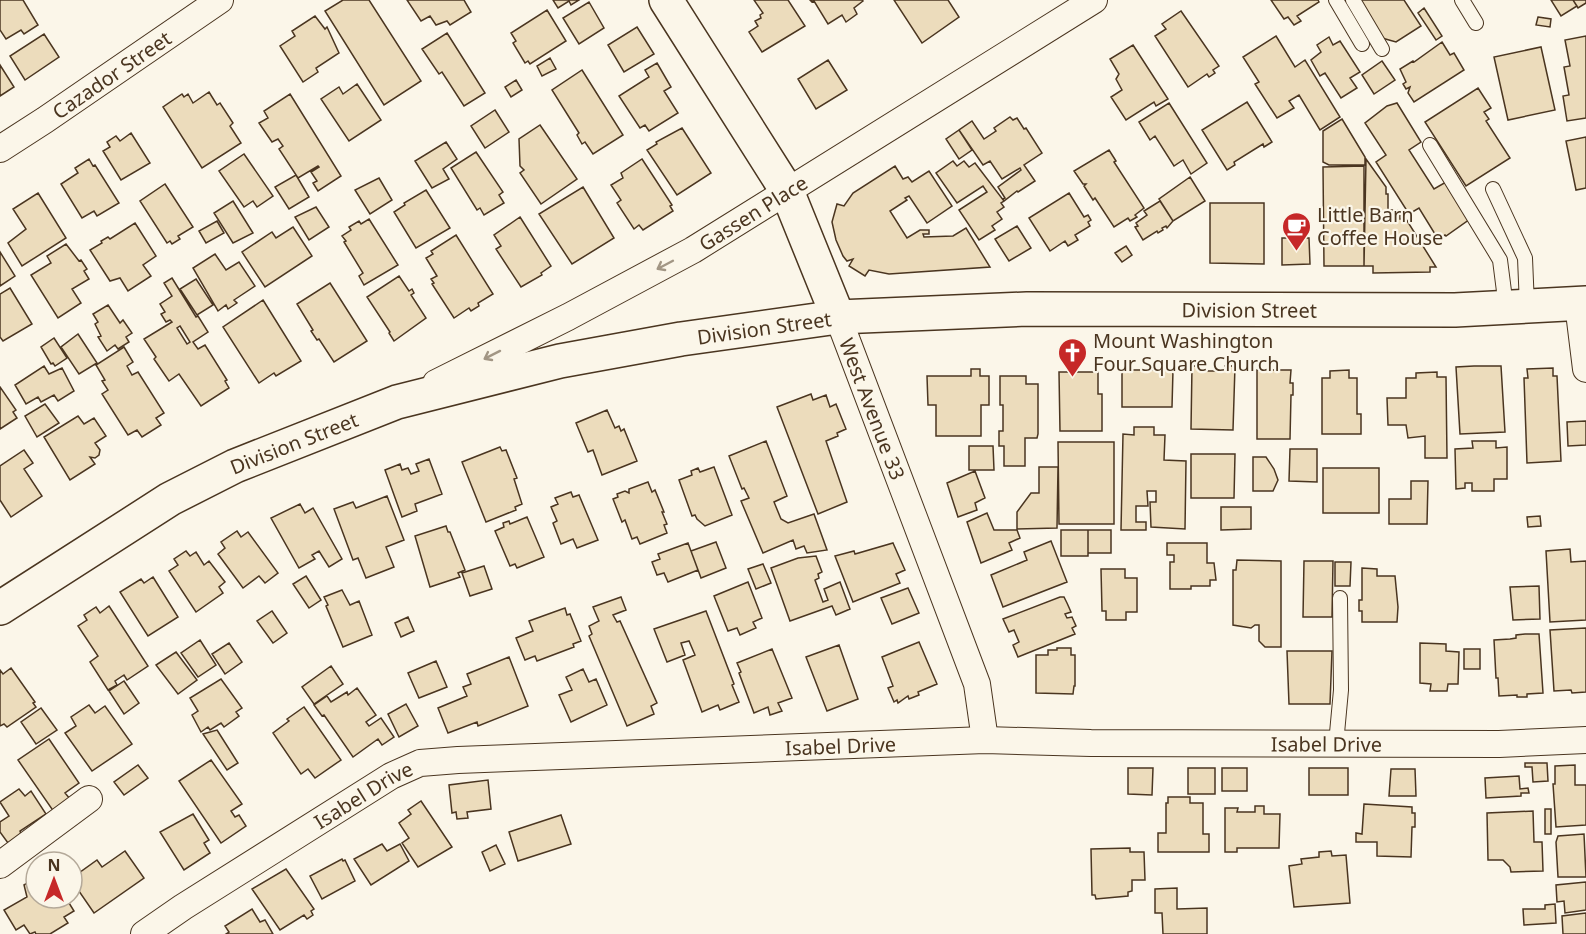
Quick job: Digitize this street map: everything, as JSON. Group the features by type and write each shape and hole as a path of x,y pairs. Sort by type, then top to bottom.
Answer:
{"street":[{"name":"Cazador Street","path":"0,149 220,0"},
{"name":"West Avenue 33","path":"666,0 787,191 838,317 977,684 985,740"},
{"name":"Gassen Place","path":"397,402 568,317 693,250 1094,0"},
{"name":"Division Street","path":"0,608 170,499 235,466 397,402 560,361 681,339 838,317 1027,309 1455,310 1582,304"},
{"path":"1582,304 1586,369"},
{"name":"Isabel Drive","path":"144,934 391,776 420,763 985,740 1336,744 1499,744 1586,740"},
{"path":"0,865 89,799"}],"lane":[{"path":"1336,0 1362,44"},
{"path":"1353,0 1382,49"},
{"path":"1462,0 1476,23"},
{"path":"1430,145 1500,260 1517,307"},
{"path":"1493,189 1526,258 1517,307"},
{"path":"1336,744 1341,690 1340,598"}],"building":[{"path":"0,0 23,0 38,25 24,34 21,30 6,39 0,30"},
{"path":"343,0 369,0 421,81 384,105 325,11"},
{"path":"407,0 464,0 471,12 450,25 447,21 436,25 430,16 421,21"},
{"path":"553,0 579,0 571,5 569,1 558,8"},
{"path":"754,0 788,0 805,26 762,52 749,32 758,26 755,21 761,18 760,15 763,13"},
{"path":"810,0 863,1 854,8 857,14 846,22 842,15 828,24 814,1"},
{"path":"894,0 948,0 959,17 922,43"},
{"path":"1271,0 1318,0 1319,2 1297,16 1301,21 1294,25 1288,17 1284,19"},
{"path":"1357,0 1404,0 1421,26 1396,42 1382,38"},
{"path":"1551,0 1573,0 1577,6 1561,16"},
{"path":"1573,0 1586,0 1586,3 1578,8"},
{"path":"589,2 604,28 579,44 563,18"},
{"path":"1424,8 1442,36 1436,40 1418,13"},
{"path":"547,10 566,41 530,64 528,61 525,63 513,43 516,41 511,33"},
{"path":"1181,11 1219,66 1213,70 1215,73 1209,77 1207,74 1188,87 1155,36 1166,29 1162,24"},
{"path":"315,16 325,29 327,27 339,53 316,68 318,72 303,82 280,46 295,36 292,31"},
{"path":"1538,17 1551,19 1550,27 1536,25"},
{"path":"637,27 654,54 624,72 608,45"},
{"path":"447,33 485,93 464,106 442,72 439,74 422,49"},
{"path":"44,34 59,57 25,80 10,56"},
{"path":"1276,36 1295,67 1305,60 1340,117 1320,130 1299,95 1289,101 1294,108 1277,118 1255,84 1259,82 1243,57"},
{"path":"1586,36 1586,118 1567,121 1563,96 1569,95 1564,67 1570,66 1565,40"},
{"path":"1329,37 1333,45 1340,41 1360,72 1350,78 1357,88 1341,98 1325,73 1320,76 1311,60 1321,52 1317,45"},
{"path":"1442,42 1450,55 1454,53 1464,70 1414,102 1408,93 1410,87 1406,89 1403,84 1406,82 1400,69"},
{"path":"1133,45 1168,99 1156,106 1154,102 1126,120 1111,97 1122,90 1116,79 1119,74 1110,59"},
{"path":"1541,47 1555,110 1508,120 1494,57"},
{"path":"550,58 556,69 542,76 537,66"},
{"path":"828,60 847,90 816,109 798,79"},
{"path":"1382,61 1395,80 1374,94 1362,75"},
{"path":"657,63 671,87 664,91 678,113 649,131 645,125 640,128 619,96 649,77 645,70"},
{"path":"0,65 14,87 0,96"},
{"path":"582,70 623,135 593,154 585,142 582,144 577,135 579,133 552,90"},
{"path":"516,80 522,90 511,97 505,87"},
{"path":"357,84 381,120 349,141 321,99 339,87 343,94"},
{"path":"1478,88 1491,108 1484,112 1489,119 1486,121 1510,158 1466,186 1425,122"},
{"path":"209,92 217,105 220,103 233,123 230,126 241,143 202,168 163,107 182,94 184,97 188,94 193,103"},
{"path":"290,94 341,176 318,191 313,183 317,181 311,172 319,167 298,178 279,149 283,146 278,139 272,142 259,123 268,118 264,111"},
{"path":"1247,102 1272,142 1264,147 1263,144 1234,162 1235,165 1227,170 1202,130"},
{"path":"1169,103 1207,163 1191,174 1183,160 1174,166 1155,136 1150,140 1139,122"},
{"path":"1397,103 1421,142 1409,150 1434,189 1446,182 1470,219 1438,239 1419,208 1409,214 1376,162 1386,155 1365,123 1387,106"},
{"path":"495,110 509,132 485,148 471,126"},
{"path":"1010,117 1013,120 1017,118 1024,129 1026,128 1042,153 1024,165 1035,181 1004,201 1005,198 998,187 1021,170 1020,168 1002,179 990,161 983,165 959,130 972,121 984,139 996,131 994,128"},
{"path":"1342,119 1365,157 1365,165 1329,165 1323,162 1323,131"},
{"path":"540,125 577,179 541,204 520,173 524,170 520,166 519,139"},
{"path":"682,128 711,173 677,195 647,150 657,144 656,142"},
{"path":"959,130 972,150 959,159 946,139"},
{"path":"131,133 150,163 121,180 103,151 110,147 107,142 116,136 120,141"},
{"path":"1586,137 1586,188 1576,190 1566,141"},
{"path":"446,142 457,159 443,169 449,179 432,188 415,161"},
{"path":"1109,150 1116,161 1114,162 1144,208 1135,215 1137,217 1130,221 1128,218 1114,227 1095,198 1093,200 1084,186 1086,184 1083,184 1074,171"},
{"path":"476,152 503,192 499,195 504,203 484,215 480,208 477,210 451,168"},
{"path":"244,154 273,196 257,207 253,201 244,207 219,171"},
{"path":"89,159 119,203 97,216 94,211 82,218 61,184 78,173 75,168"},
{"path":"642,159 672,205 670,206 673,211 643,230 639,225 634,229 617,203 621,200 611,185 623,178 621,173"},
{"path":"1366,159 1386,187 1388,210 1400,210 1400,219 1406,219 1436,267 1430,267 1430,272 1373,273 1373,266 1364,266"},
{"path":"953,161 957,166 964,161 969,167 975,163 1004,201 1001,203 1004,207 997,212 1002,219 992,226 995,230 979,240 959,210 987,192 983,186 957,203 936,173"},
{"path":"895,166 903,179 908,177 912,182 929,171 952,206 927,223 909,196 905,198 907,200 890,211 907,238 920,230 929,230 929,234 923,234 924,237 953,236 966,228 990,267 889,274 869,270 865,276 849,266 853,259 847,261 843,256 832,222 837,204 844,206 853,193"},
{"path":"1364,166 1364,266 1324,266 1323,167"},
{"path":"296,175 309,197 289,209 275,187"},
{"path":"1190,177 1205,201 1173,221 1159,199"},
{"path":"379,178 392,200 370,214 355,190"},
{"path":"165,184 193,227 178,236 180,239 172,244 170,241 167,243 140,201"},
{"path":"583,187 614,238 572,264 539,214"},
{"path":"426,190 450,228 416,248 394,212"},
{"path":"38,193 66,238 22,266 8,243 26,229 13,209"},
{"path":"1069,193 1084,217 1088,215 1091,220 1088,222 1090,226 1075,235 1078,240 1068,246 1065,241 1050,251 1029,218"},
{"path":"233,201 253,233 233,243 214,213"},
{"path":"1160,201 1173,221 1167,228 1166,226 1162,228 1163,230 1143,240 1135,227 1138,226 1136,223 1147,215 1144,211"},
{"path":"1210,203 1264,203 1264,264 1210,263"},
{"path":"316,207 329,227 309,240 295,217"},
{"path":"520,217 551,266 541,273 542,275 521,287 496,249 501,246 494,235"},
{"path":"369,219 398,265 364,285 359,276 363,273 342,236 351,230 349,227 359,221 361,224"},
{"path":"217,221 224,233 206,243 199,231"},
{"path":"135,223 156,256 143,265 151,276 128,291 120,278 110,281 90,250 102,243 101,241 108,237 110,239"},
{"path":"1017,226 1031,248 1009,261 995,239"},
{"path":"293,227 312,256 265,287 242,252 272,232 276,238"},
{"path":"456,235 493,294 478,303 479,306 471,311 469,308 454,318 432,284 434,283 431,279 437,276 426,258 433,254 431,251"},
{"path":"1282,238 1309,238 1310,264 1282,265"},
{"path":"66,244 87,269 84,271 89,279 72,289 81,303 58,318 31,275 51,263 47,256"},
{"path":"1126,246 1132,255 1122,262 1115,253"},
{"path":"0,252 15,276 0,286"},
{"path":"215,254 226,270 239,262 255,286 234,300 237,303 228,309 226,305 218,311 193,268"},
{"path":"399,276 409,291 412,289 414,293 411,295 426,318 394,341 367,297"},
{"path":"172,278 196,317 198,316 208,332 193,342 198,349 205,345 227,380 225,381 229,388 201,406 179,374 169,381 144,339 172,322 170,320 166,322 161,314 165,312 160,304 172,296 164,283","holes":["180,326 190,342 187,344 177,328"]},
{"path":"196,279 213,305 197,315 180,289"},
{"path":"330,283 367,341 334,362 311,331 313,330 297,304"},
{"path":"10,288 32,324 3,341 0,337 0,294"},
{"path":"263,300 301,361 276,376 274,373 259,383 223,327"},
{"path":"108,305 120,323 123,320 132,333 126,337 129,342 118,349 115,345 107,351 98,337 101,336 95,324 98,322 93,314"},
{"path":"78,334 97,363 79,374 61,347"},
{"path":"54,338 67,358 55,366 51,364 41,347"},
{"path":"124,347 133,362 127,366 132,375 138,372 164,413 156,418 161,425 142,437 137,430 128,435 102,394 108,390 96,365"},
{"path":"44,366 49,374 62,368 74,391 58,401 54,395 41,402 38,397 26,404 15,385"},
{"path":"1192,366 1201,366 1201,371 1225,371 1225,366 1235,366 1233,430 1191,429"},
{"path":"1501,366 1505,432 1460,434 1456,367"},
{"path":"1553,368 1553,376 1557,376 1561,461 1527,463 1524,378 1528,378 1527,369"},
{"path":"971,369 980,369 980,376 989,376 989,405 981,405 981,436 936,436 936,405 928,405 927,376 971,376"},
{"path":"1122,370 1173,370 1172,407 1122,407"},
{"path":"1257,370 1291,370 1290,383 1293,383 1293,395 1291,395 1290,439 1257,439"},
{"path":"1349,370 1349,378 1357,378 1357,414 1361,414 1361,434 1322,434 1322,378 1330,378 1330,371"},
{"path":"1059,372 1098,372 1098,394 1102,394 1102,431 1060,431"},
{"path":"1437,372 1437,377 1446,377 1447,458 1425,458 1425,436 1408,438 1406,425 1388,425 1387,398 1406,398 1406,378 1416,378 1416,373"},
{"path":"1000,376 1026,376 1026,384 1038,384 1038,434 1037,438 1025,438 1025,466 1004,466 1004,446 999,446 999,431 1003,431"},
{"path":"0,387 16,410 13,412 17,418 0,429"},
{"path":"811,394 813,400 826,395 830,407 836,404 846,429 837,433 838,436 826,441 847,502 818,514 777,407"},
{"path":"45,404 59,423 37,437 25,416"},
{"path":"607,410 615,428 619,426 621,431 624,429 637,461 602,475 593,450 588,452 576,423"},
{"path":"78,416 84,424 94,418 106,436 95,443 100,450 99,455 95,458 90,457 95,464 70,480 44,437"},
{"path":"1586,421 1586,445 1568,446 1567,422"},
{"path":"1134,427 1154,427 1154,435 1165,435 1164,460 1186,461 1185,529 1151,527 1150,502 1156,502 1156,491 1147,491 1148,506 1136,506 1136,522 1146,522 1146,530 1121,530 1123,434 1134,435"},
{"path":"766,441 787,496 774,502 781,519 788,523 814,514 827,550 807,553 804,546 796,549 793,540 763,553 741,501 749,498 744,488 742,489 729,456"},
{"path":"1472,441 1496,441 1496,448 1507,447 1507,479 1494,479 1494,491 1472,491 1472,483 1465,483 1465,488 1456,489 1455,449 1473,448"},
{"path":"1058,442 1114,442 1114,524 1059,524"},
{"path":"969,446 993,446 994,470 969,470"},
{"path":"500,447 502,451 506,450 517,478 514,479 522,504 515,507 516,510 486,522 462,462"},
{"path":"1290,449 1317,449 1317,482 1289,481"},
{"path":"24,450 33,463 24,469 42,496 11,517 0,500 0,466"},
{"path":"1191,454 1235,454 1234,498 1191,498"},
{"path":"1253,457 1266,457 1274,469 1278,480 1273,491 1253,491"},
{"path":"429,459 442,494 415,504 417,511 402,517 385,470 400,464 402,470 408,468 411,474 419,471 416,464"},
{"path":"714,467 732,515 705,526 695,515 692,516 679,480 692,475 691,471 698,468 700,472"},
{"path":"1039,467 1058,467 1057,528 1017,529 1017,512 1031,493 1039,493"},
{"path":"1323,468 1379,468 1379,513 1323,513"},
{"path":"975,471 985,498 975,503 977,510 958,517 947,483"},
{"path":"1411,481 1428,481 1427,524 1389,524 1389,499 1411,499"},
{"path":"648,482 652,492 655,490 664,512 662,512 667,524 664,525 667,533 640,544 637,537 632,539 625,520 622,522 613,499 618,497 617,494 625,491 629,493 629,489"},
{"path":"571,492 573,497 579,495 598,540 577,548 573,539 561,544 553,523 557,521 551,507 558,504 555,498"},
{"path":"387,496 404,540 386,547 394,567 366,578 358,558 353,560 334,509 353,502 356,508"},
{"path":"300,504 305,513 313,508 342,559 329,567 319,551 312,555 315,559 299,568 271,518"},
{"path":"1221,507 1251,507 1251,529 1221,530"},
{"path":"987,513 994,530 1017,530 1020,538 1009,543 1012,550 981,563 967,522"},
{"path":"1540,516 1541,526 1528,527 1527,517"},
{"path":"527,517 544,557 517,568 515,564 510,566 495,531 504,527 503,523 509,521 510,524"},
{"path":"446,526 465,570 458,573 460,577 430,587 415,536"},
{"path":"1061,530 1088,530 1088,556 1061,556"},
{"path":"1088,530 1111,530 1111,553 1088,553"},
{"path":"237,531 241,537 248,532 278,573 265,583 259,576 243,588 218,554 225,548 221,542"},
{"path":"1051,541 1067,582 1003,607 991,575 1027,560 1024,552"},
{"path":"716,542 726,568 701,578 691,551"},
{"path":"688,543 698,570 668,582 664,573 657,575 652,562 660,559 658,554"},
{"path":"893,543 905,570 896,574 900,583 853,602 835,556 854,551 855,554"},
{"path":"1167,543 1207,543 1207,563 1214,563 1216,580 1210,580 1210,586 1170,589 1170,562 1174,562 1174,555 1167,555"},
{"path":"1570,549 1571,562 1586,561 1586,620 1550,622 1546,551"},
{"path":"186,551 190,556 196,552 204,565 209,561 225,582 219,587 223,593 196,612 169,571 178,565 174,559"},
{"path":"816,556 822,572 815,580 823,602 828,600 824,589 840,582 850,609 836,615 832,606 790,621 771,568 798,558"},
{"path":"1237,560 1281,561 1281,647 1265,647 1259,641 1259,625 1251,628 1233,625 1233,570 1236,570"},
{"path":"1304,561 1333,561 1332,617 1303,617"},
{"path":"1335,562 1351,562 1350,586 1335,586"},
{"path":"763,564 771,583 756,589 748,569"},
{"path":"484,566 492,589 470,596 462,573"},
{"path":"1362,568 1377,569 1377,576 1395,576 1397,622 1362,622 1359,600 1362,600"},
{"path":"1101,569 1125,569 1125,578 1137,578 1137,612 1126,612 1126,620 1106,620 1106,611 1102,611"},
{"path":"306,576 321,600 309,608 293,584"},
{"path":"153,577 178,617 148,636 120,592 141,579 144,583"},
{"path":"748,582 762,618 753,622 756,628 740,635 737,628 728,631 714,596"},
{"path":"1539,586 1540,619 1513,620 1510,587"},
{"path":"908,588 919,613 892,624 881,598"},
{"path":"342,590 350,605 359,601 372,635 343,647 324,597"},
{"path":"621,597 626,610 613,615 617,622 620,621 657,703 651,706 654,714 627,726 589,636 592,634 589,626 599,621 593,607"},
{"path":"1064,597 1071,612 1065,614 1067,618 1072,617 1076,626 1072,628 1075,634 1018,657 1013,645 1019,642 1014,630 1009,632 1003,619"},
{"path":"109,606 148,666 127,680 124,675 115,681 117,685 108,690 90,662 98,656 78,626 87,620 84,615 96,607 100,613"},
{"path":"565,608 567,615 570,614 581,641 573,644 574,647 537,661 535,656 525,660 516,638 533,631 529,621"},
{"path":"272,611 287,633 273,643 257,621"},
{"path":"706,611 739,702 720,710 718,705 702,712 683,660 695,655 689,641 681,643 685,655 667,662 654,629"},
{"path":"408,617 414,631 401,637 395,623"},
{"path":"1586,628 1586,692 1554,691 1550,630"},
{"path":"1539,634 1543,693 1527,694 1527,697 1499,696 1494,640 1516,638 1516,635"},
{"path":"200,640 216,665 198,677 181,653"},
{"path":"919,642 937,684 918,692 919,695 909,699 908,696 898,703 897,700 894,702 888,688 893,686 882,657"},
{"path":"229,643 242,662 225,674 212,654"},
{"path":"1420,643 1446,644 1446,651 1459,652 1458,684 1448,684 1447,691 1430,691 1431,684 1420,683"},
{"path":"839,645 858,699 827,711 806,657"},
{"path":"1057,648 1071,648 1071,655 1075,655 1073,694 1036,693 1036,655 1048,655 1048,650 1057,650"},
{"path":"772,649 792,698 778,703 782,711 770,715 768,707 754,713 737,663"},
{"path":"1464,649 1480,649 1480,669 1464,669"},
{"path":"1287,651 1332,651 1330,704 1289,704"},
{"path":"176,652 197,680 178,694 156,665"},
{"path":"509,657 528,706 478,726 477,722 448,733 438,708 467,696 463,687 471,684 467,674"},
{"path":"436,661 447,687 419,698 408,673"},
{"path":"331,666 343,684 314,704 302,687"},
{"path":"11,668 35,702 33,703 36,707 7,727 4,724 0,726 0,670 3,674"},
{"path":"583,669 589,682 596,679 607,705 571,722 559,695 572,690 566,677"},
{"path":"221,679 242,708 236,712 239,716 224,727 221,723 210,730 208,727 201,732 192,715 198,711 190,698"},
{"path":"124,681 139,703 124,714 109,691"},
{"path":"357,688 376,715 366,722 369,726 381,718 394,737 382,745 378,739 353,757 324,715 322,716 314,705 327,696 331,702 347,692 348,695"},
{"path":"406,704 418,726 399,737 388,714"},
{"path":"89,705 95,713 105,706 132,744 92,771 65,733 76,726 71,717"},
{"path":"304,707 341,760 315,778 308,769 301,774 273,733"},
{"path":"41,708 57,730 36,744 21,722"},
{"path":"217,730 238,763 227,770 203,734"},
{"path":"49,739 79,783 65,793 70,799 54,812 18,760"},
{"path":"211,760 242,804 231,811 235,817 239,815 246,826 221,843 179,781"},
{"path":"1525,763 1547,763 1548,781 1533,782 1532,767 1525,767"},
{"path":"138,765 148,778 124,795 114,782"},
{"path":"1575,765 1575,785 1586,785 1586,825 1556,827 1553,784 1555,784 1555,766"},
{"path":"1128,768 1153,768 1152,795 1128,794"},
{"path":"1188,768 1215,768 1215,794 1188,794"},
{"path":"1222,768 1247,768 1247,791 1222,791"},
{"path":"1309,768 1348,768 1348,795 1309,795"},
{"path":"1391,769 1415,769 1416,796 1389,796"},
{"path":"1519,776 1520,789 1528,788 1529,793 1521,793 1521,796 1486,798 1485,778"},
{"path":"488,780 491,809 467,812 468,818 457,819 456,812 452,813 449,785"},
{"path":"19,789 25,796 31,791 46,814 20,831 21,834 8,843 0,832 0,822 9,816 0,802"},
{"path":"1168,797 1190,797 1190,803 1203,803 1203,834 1209,834 1209,852 1158,852 1158,833 1166,833"},
{"path":"421,801 452,847 418,867 402,843 409,838 399,823 411,814 408,810"},
{"path":"1364,804 1412,807 1412,813 1415,813 1415,827 1412,827 1411,857 1377,856 1377,842 1356,842 1356,833 1362,834"},
{"path":"1255,806 1264,806 1264,814 1280,814 1279,848 1237,848 1237,852 1225,852 1225,808 1238,808 1237,812 1255,812"},
{"path":"1545,809 1551,809 1551,834 1545,834"},
{"path":"1533,811 1534,842 1542,842 1543,871 1511,872 1510,867 1503,860 1488,860 1487,813"},
{"path":"193,814 209,840 204,843 210,853 184,870 160,832"},
{"path":"561,815 571,844 518,861 509,832"},
{"path":"1584,834 1586,877 1558,877 1556,842 1558,836"},
{"path":"382,844 387,851 400,844 409,861 371,885 354,859"},
{"path":"496,845 505,864 490,871 482,852"},
{"path":"1130,848 1130,852 1144,852 1145,880 1132,880 1132,891 1128,892 1128,896 1096,899 1095,895 1092,895 1091,849"},
{"path":"125,851 144,878 94,913 84,898 84,869 97,860 102,867"},
{"path":"1331,851 1332,856 1346,855 1350,903 1294,907 1289,866 1302,864 1301,859 1319,857 1319,852"},
{"path":"342,859 345,860 355,881 322,899 310,876"},
{"path":"286,869 314,909 311,911 313,915 307,919 304,915 280,930 252,889"},
{"path":"1586,882 1586,910 1565,913 1564,901 1557,902 1556,885"},
{"path":"1177,888 1177,909 1207,908 1207,934 1163,934 1162,913 1155,913 1155,889"},
{"path":"24,899 24,910 74,911 64,917 68,923 50,934 36,934 35,932 30,934 24,925 16,930 4,910"},
{"path":"1555,904 1556,923 1524,925 1523,909 1545,909 1545,905"},
{"path":"252,909 260,922 265,920 273,934 226,934 229,932 225,926"},
{"path":"1586,913 1586,934 1563,934 1562,916"}],"place":[{"name":"Little Barn Coffee House","path":"1296,252"},
{"name":"Mount Washington Four Square Church","path":"1072,378"}]}
